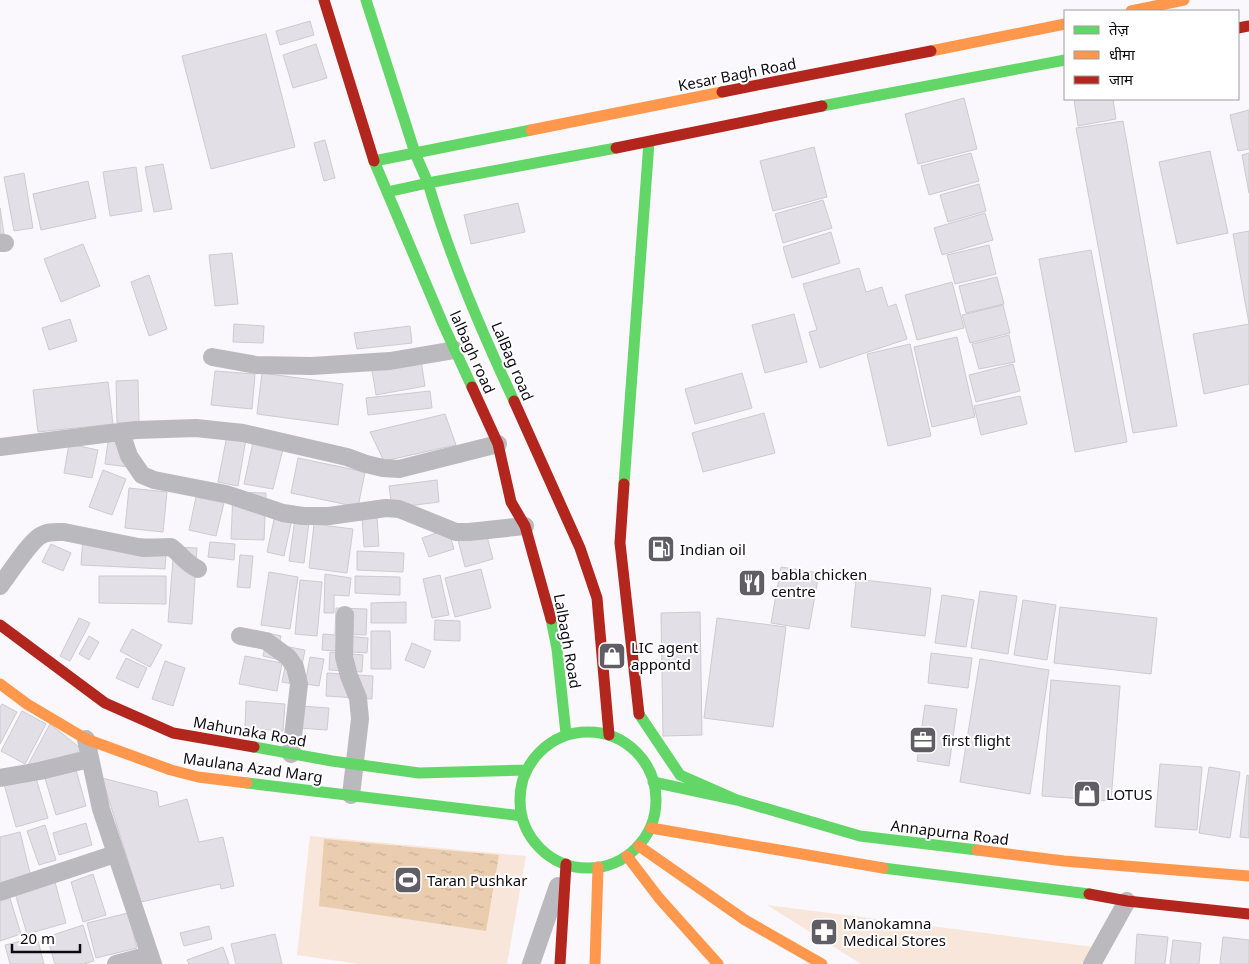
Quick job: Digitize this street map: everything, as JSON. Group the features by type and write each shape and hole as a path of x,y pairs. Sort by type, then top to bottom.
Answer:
{"main road":[{"path":"324,0 374,161"},
{"path":"366,0 415,153"},
{"path":"1136,10 1184,0"},
{"name":"Kesar Bagh Road","path":"374,161 1064,24"},
{"path":"387,192 648,142 969,76 1064,60"},
{"path":"648,142 620,543 638,712 680,775 737,800"},
{"name":"LalBag road","path":"415,153 428,183 441,227 495,360 580,548 597,598 609,734"},
{"name":"lalbagh road","path":"374,161 455,350 498,444 511,502 525,526"},
{"name":"Lalbagh Road","path":"525,526 549,607 557,649 566,734"},
{"path":"612,561 620,543"},
{"path":"597,598 605,580"},
{"name":"Mahunaka Road","path":"0,625 105,703 173,733 291,754 419,773 526,770"},
{"name":"Maulana Azad Marg","path":"0,684 26,704 86,739 171,770 198,776 522,816"},
{"path":"588,731 609,734 629,745 644,761 654,782 656,798 651,828 639,846 613,863 598,867 582,868 566,864 546,854 531,837 522,816 520,793 526,770 536,755 550,743 566,734 588,731"},
{"name":"Annapurna Road","path":"654,782 737,800 860,836 1064,861 1249,876"},
{"path":"651,828 859,864 1064,890 1127,901 1249,914"},
{"path":"639,846 745,920 822,964"},
{"path":"626,856 658,897 718,964"},
{"path":"560,964 566,864"},
{"path":"595,964 598,867"}],"street":[{"path":"212,357 256,365 312,366 390,361 455,350"},
{"path":"0,447 121,432 196,428 223,430 347,457 366,464 399,469 498,444"},
{"path":"121,432 129,456 142,475 154,480 226,494 283,513 303,516 329,516 386,508 399,509 456,532 525,526"},
{"path":"0,586 34,542 41,535 52,532 64,532 143,548 171,547 178,552 184,561 198,569"},
{"path":"345,615 344,657 358,698 360,719 351,796"},
{"path":"240,636 266,641 288,657 295,667 299,684 291,754"},
{"path":"86,739 101,810 151,959 116,964"},
{"path":"0,778 40,771 89,759"},
{"path":"0,892 115,854"},
{"path":"531,964 566,864"},
{"path":"1092,964 1127,901"}],"shaded area":[{"path":"310,836 526,856 507,964 359,964 297,955"},
{"path":"767,905 1093,947 1082,964 861,964"}],"water":[{"name":"Taran Pushkar","path":"324,839 499,855 486,931 319,906"}],"building":[{"path":"310,21 314,35 280,45 276,31"},
{"path":"266,34 295,147 211,169 182,56"},
{"path":"316,44 327,78 293,88 283,55"},
{"path":"964,98 977,149 918,164 905,114"},
{"path":"1074,100 1113,100 1116,119 1078,126"},
{"path":"1249,110 1249,149 1238,151 1230,115"},
{"path":"1123,121 1177,426 1133,433 1076,128"},
{"path":"325,140 335,178 324,181 314,143"},
{"path":"814,147 827,197 773,211 760,161"},
{"path":"1210,151 1228,233 1177,244 1159,162"},
{"path":"971,153 979,181 929,195 921,166"},
{"path":"1249,153 1249,193 1242,155"},
{"path":"163,164 172,209 154,212 145,167"},
{"path":"136,167 142,211 110,216 103,172"},
{"path":"24,173 33,228 14,231 4,177"},
{"path":"88,181 96,218 41,230 33,194"},
{"path":"979,184 986,211 948,222 940,195"},
{"path":"823,200 832,228 783,243 775,214"},
{"path":"518,203 525,232 471,244 464,215"},
{"path":"0,208 4,234 0,234"},
{"path":"985,213 993,240 942,255 934,228"},
{"path":"1249,231 1249,324 1233,234"},
{"path":"831,232 840,263 792,278 783,247"},
{"path":"83,244 100,286 61,302 44,259"},
{"path":"989,245 996,274 955,284 947,255"},
{"path":"1091,250 1127,442 1075,452 1039,259"},
{"path":"232,253 238,304 215,306 209,255"},
{"path":"859,268 866,292 882,287 888,307 896,304 907,339 820,368 809,332 817,330 803,284"},
{"path":"149,275 167,329 149,336 131,282"},
{"path":"997,277 1004,304 966,313 959,286"},
{"path":"952,282 964,328 917,340 905,295"},
{"path":"1003,305 1010,333 970,343 962,315"},
{"path":"794,314 807,362 765,373 752,325"},
{"path":"70,319 77,341 49,350 42,328"},
{"path":"234,324 264,326 263,343 233,342"},
{"path":"1249,324 1249,384 1204,394 1193,334"},
{"path":"410,326 412,343 357,349 354,333"},
{"path":"1009,335 1015,362 979,369 972,344"},
{"path":"957,337 975,417 932,427 914,347"},
{"path":"910,344 931,436 888,446 867,354"},
{"path":"421,361 425,386 376,395 372,370"},
{"path":"1013,364 1020,391 976,402 969,375"},
{"path":"215,371 255,374 252,409 211,405"},
{"path":"262,373 343,384 338,425 257,414"},
{"path":"742,373 752,408 695,424 685,389"},
{"path":"138,380 139,422 117,423 116,381"},
{"path":"108,382 113,424 38,432 33,390"},
{"path":"430,391 432,408 368,415 366,398"},
{"path":"1020,396 1027,424 981,435 974,406"},
{"path":"764,413 775,453 703,472 692,433"},
{"path":"445,414 456,445 384,461 370,432"},
{"path":"228,430 247,433 238,486 218,482"},
{"path":"109,434 132,437 128,467 105,464"},
{"path":"253,442 283,449 273,489 244,484"},
{"path":"69,444 98,450 92,478 64,473"},
{"path":"298,458 365,472 358,507 291,493"},
{"path":"103,470 126,479 112,515 89,507"},
{"path":"437,480 439,502 392,508 389,486"},
{"path":"129,488 167,492 163,532 125,528"},
{"path":"233,492 266,493 264,540 231,539"},
{"path":"196,497 224,503 216,536 189,530"},
{"path":"275,515 292,519 284,556 267,552"},
{"path":"377,516 379,546 364,547 362,517"},
{"path":"295,519 309,522 304,563 289,561"},
{"path":"314,524 353,529 347,573 309,568"},
{"path":"484,525 493,559 465,567 456,532"},
{"path":"448,529 454,549 429,557 422,538"},
{"path":"83,536 167,540 165,569 81,565"},
{"path":"210,542 235,544 234,560 208,557"},
{"path":"51,544 71,553 63,571 42,562"},
{"path":"174,547 197,548 192,624 168,622"},
{"path":"357,551 404,553 403,572 357,570"},
{"path":"240,555 253,556 250,588 237,587"},
{"path":"781,567 819,573 809,629 771,623"},
{"path":"481,569 491,608 455,617 445,578"},
{"path":"269,572 298,577 290,629 261,625"},
{"path":"325,574 351,578 349,596 334,595 334,613 324,613"},
{"path":"440,575 449,615 432,618 423,579"},
{"path":"99,576 166,576 166,604 99,603"},
{"path":"355,576 400,577 400,595 355,593"},
{"path":"856,579 931,588 925,636 851,627"},
{"path":"300,580 322,582 317,636 295,634"},
{"path":"980,591 1017,596 1008,654 971,648"},
{"path":"942,595 974,600 966,647 935,643"},
{"path":"1023,600 1056,605 1047,660 1014,655"},
{"path":"406,602 406,623 371,623 371,603"},
{"path":"1060,607 1157,618 1151,674 1054,663"},
{"path":"336,608 367,609 366,635 335,634"},
{"path":"700,612 702,735 663,736 661,613"},
{"path":"79,618 90,623 70,661 60,656"},
{"path":"717,618 786,627 773,727 704,718"},
{"path":"435,620 460,621 460,641 434,640"},
{"path":"132,629 162,645 150,667 120,651"},
{"path":"371,631 390,631 391,669 371,669"},
{"path":"268,633 281,636 276,659 263,656"},
{"path":"323,634 368,638 367,653 322,650"},
{"path":"89,636 99,642 89,660 79,654"},
{"path":"412,643 431,651 424,668 405,660"},
{"path":"289,647 305,650 298,685 282,682"},
{"path":"330,652 363,655 362,672 329,670"},
{"path":"931,653 972,658 968,688 928,683"},
{"path":"245,656 282,663 277,691 239,684"},
{"path":"310,657 324,659 319,686 305,684"},
{"path":"126,658 147,668 138,688 116,678"},
{"path":"980,659 1049,670 1030,794 960,782"},
{"path":"165,661 185,668 173,706 152,699"},
{"path":"327,673 373,676 372,699 326,696"},
{"path":"1051,680 1120,686 1111,801 1042,796"},
{"path":"246,701 285,704 283,731 245,728"},
{"path":"2,704 17,712 0,744 0,707"},
{"path":"925,705 957,709 949,766 917,761"},
{"path":"301,706 329,708 327,730 299,728"},
{"path":"22,711 46,724 25,764 1,751"},
{"path":"50,724 84,751 28,765"},
{"path":"1160,764 1202,767 1197,830 1155,827"},
{"path":"75,766 86,806 56,815 44,775"},
{"path":"1209,767 1240,772 1230,838 1199,833"},
{"path":"35,775 48,818 16,827 4,784"},
{"path":"1247,775 1249,776 1249,838 1240,837"},
{"path":"102,778 157,792 159,807 187,799 199,842 223,837 234,886 221,889 220,884 141,902"},
{"path":"86,823 92,845 59,855 53,833"},
{"path":"45,825 56,860 39,865 27,831"},
{"path":"20,832 31,877 0,885 0,837"},
{"path":"93,874 106,915 83,922 71,882"},
{"path":"55,882 66,923 27,934 15,893"},
{"path":"9,895 21,934 0,941 0,898"},
{"path":"128,913 137,948 96,958 87,923"},
{"path":"83,925 94,961 84,964 55,964 47,937"},
{"path":"209,926 212,939 184,946 180,933"},
{"path":"275,934 282,964 236,964 231,944"},
{"path":"1137,934 1168,937 1165,964 1135,964"},
{"path":"37,937 44,964 10,964 5,945"},
{"path":"1223,937 1249,940 1249,964 1220,964"},
{"path":"1173,940 1201,943 1199,964 1170,964"},
{"path":"223,947 229,964 189,964 187,960"}],"traffic: fast":[{"path":"366,0 415,153 531,130"},
{"path":"822,106 1064,60"},
{"path":"624,484 649,142"},
{"path":"514,401 467,294 446,239 428,183 616,148"},
{"path":"387,192 428,183 415,153 374,161 443,324 472,387"},
{"path":"551,619 557,649 566,734"},
{"path":"639,714 680,775 737,800"},
{"path":"588,732 614,737 636,752 651,774 656,800 651,826 636,848 614,863 588,868 562,863 540,848 525,826 520,800 525,774 540,752 562,737 588,732"},
{"path":"254,747 332,761 419,773 526,770"},
{"path":"653,782 737,800 860,836 977,850"},
{"path":"247,783 522,816"},
{"path":"883,868 1089,894"}],"traffic: slow":[{"path":"1136,10 1184,0"},
{"path":"931,51 1064,24"},
{"path":"531,130 722,92"},
{"path":"0,684 27,704 86,739 171,770 198,777 247,783"},
{"path":"651,828 883,868"},
{"path":"639,846 745,920 822,964"},
{"path":"977,850 1064,861 1249,876"},
{"path":"627,856 659,898 718,964"},
{"path":"595,964 598,867"}],"traffic: jam":[{"path":"324,0 374,161"},
{"path":"1239,28 1249,26"},
{"path":"722,92 931,51"},
{"path":"616,148 822,106"},
{"path":"472,387 498,444 511,502 525,526 551,619"},
{"path":"514,401 580,548 597,598 609,735"},
{"path":"624,484 620,543 639,714"},
{"path":"0,625 105,703 173,733 254,747"},
{"path":"560,964 566,864"},
{"path":"1089,894 1127,901 1249,914"}],"place":[{"name":"Indian oil","path":"661,549"},
{"name":"babla chicken centre","path":"752,583"},
{"name":"LIC agent appontd","path":"612,656"},
{"name":"first flight","path":"923,740"},
{"name":"LOTUS","path":"1087,794"},
{"name":"Taran Pushkar","path":"408,880"},
{"name":"Manokamna Medical Stores","path":"824,932"}]}
